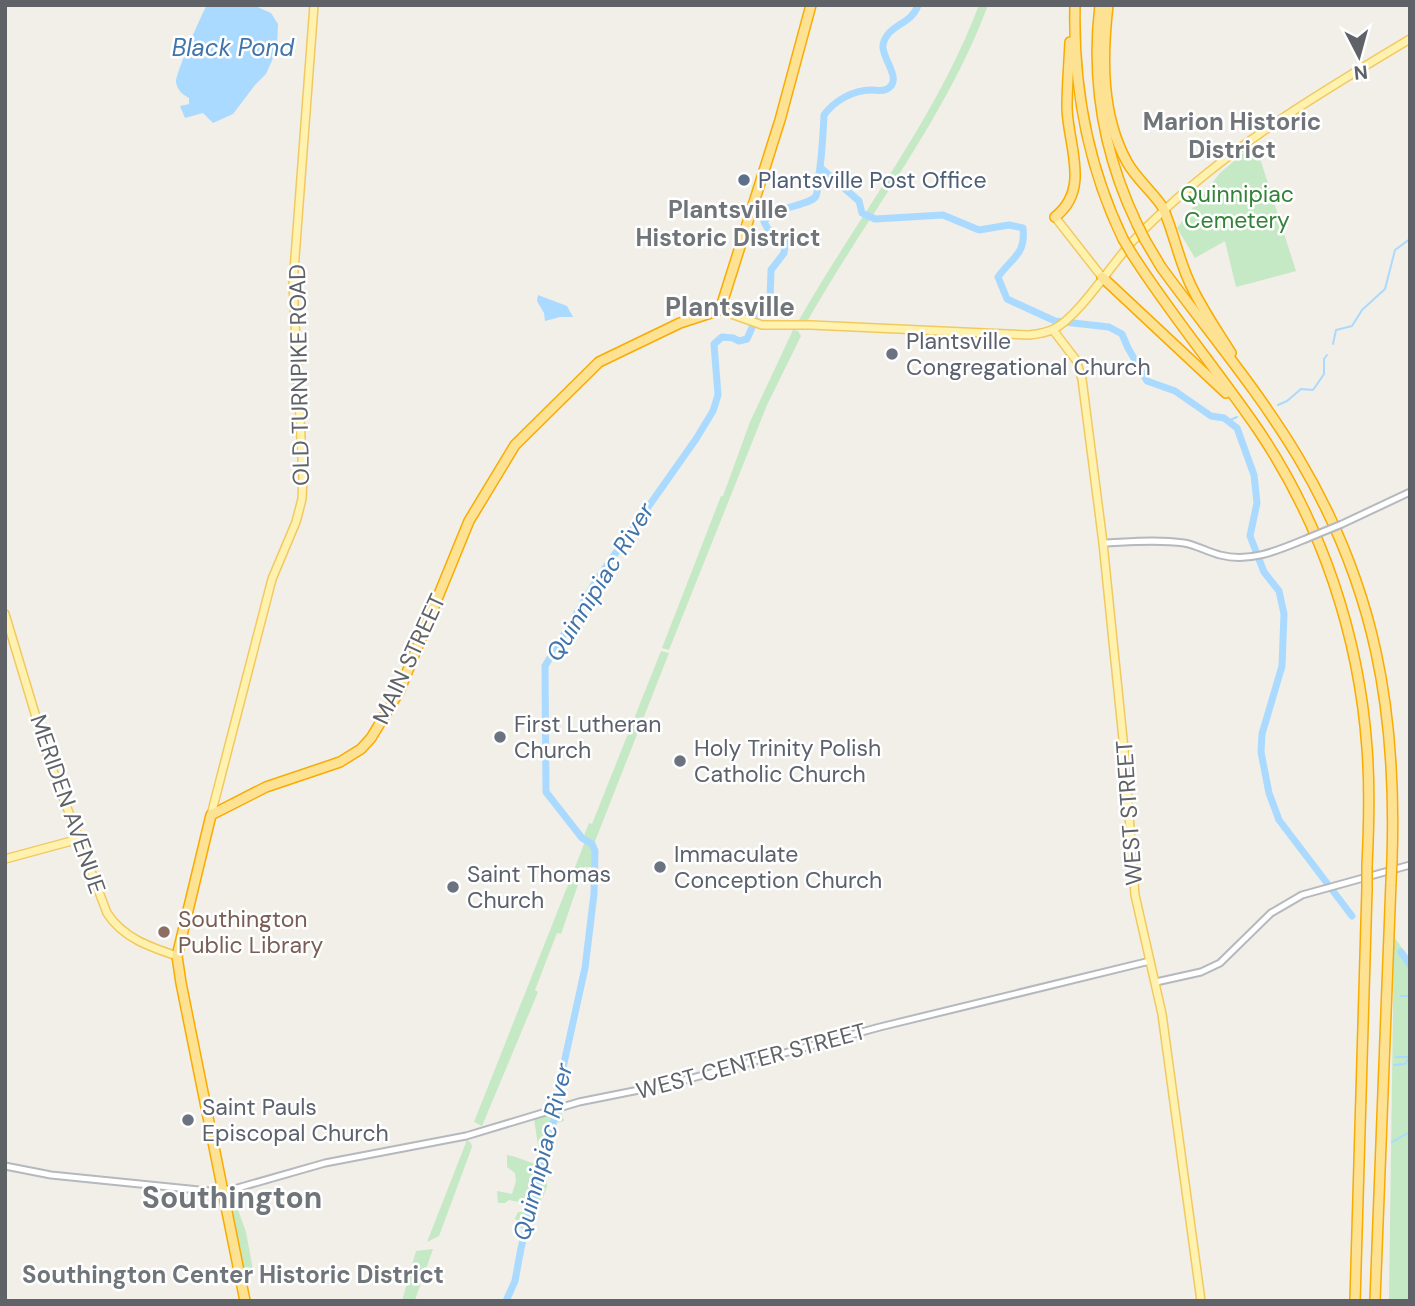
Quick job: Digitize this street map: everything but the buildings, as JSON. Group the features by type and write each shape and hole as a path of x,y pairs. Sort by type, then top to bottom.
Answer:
{"highway":[{"path":"720,310 780,120 811,5"},
{"path":"1055,217 1070,200 1076,182 1067,110 1073,5"},
{"path":"1073,5 1083,125 1100,184 1123,239 1259,431 1290,483 1317,537 1331,576 1357,670 1366,729 1369,788 1355,1301"},
{"path":"1100,5 1097,56 1102,111 1114,165 1137,224 1161,267 1297,456 1326,510 1351,566 1370,625 1383,685 1393,788 1375,1301"},
{"path":"1108,5 1106,83 1113,129 1132,170 1164,210 1187,278 1196,296 1262,404"},
{"path":"1102,277 1211,378 1259,431"},
{"name":"MAIN STREET","path":"211,816 266,787 340,762 366,744 382,723 399,692 469,521 515,445 599,362 680,323 720,310"},
{"path":"211,816 177,956 181,988 245,1301"}],"main road":[{"name":"OLD TURNPIKE ROAD","path":"211,816 272,579 296,522 302,499 293,284 314,5"},
{"path":"720,310 754,323 1029,335 1053,330 1064,322 1164,210 1204,174 1256,135 1410,38"},
{"path":"1055,217 1102,277"},
{"name":"WEST STREET","path":"1053,330 1072,355 1081,373 1103,543 1125,760 1135,895 1156,982 1180,1131 1201,1301"},
{"name":"MERIDEN AVENUE","path":"5,614 49,760 110,919 137,940 177,956"},
{"path":"5,859 79,839"}],"street":[{"path":"1103,543 1178,543 1225,556 1265,555 1342,524 1410,492"},
{"path":"1156,982 1201,972 1220,964 1271,913 1292,900 1334,885 1410,866"},
{"name":"WEST CENTER STREET","path":"224,1191 310,1167 466,1136 561,1107 664,1085 868,1030 1150,961"},
{"path":"5,1166 51,1175 224,1191"}],"green space":[{"path":"979,5 988,5 950,88 928,127 808,320 799,320 919,127 941,88"},
{"name":"Quinnipiac Cemetery","path":"1255,143 1296,271 1236,287 1225,241 1195,258 1177,228 1220,173"},
{"path":"793,330 798,331 801,336 767,405 669,650 662,648 750,422"},
{"path":"661,651 669,653 592,849 595,851 592,867 584,867 561,934 557,933 535,990 538,992 482,1126 474,1122 581,852 585,841 583,838 589,823 592,824"},
{"path":"1394,937 1410,959 1410,1301 1389,1301"},
{"path":"561,1111 564,1121 556,1123 547,1167 547,1186 533,1210 524,1249 518,1249 524,1229 519,1227 515,1218 518,1212 526,1212 528,1206 521,1206 519,1202 509,1200 498,1203 497,1191 512,1194 516,1181 515,1173 507,1167 507,1155 538,1164 540,1158 534,1119"},
{"path":"467,1140 472,1147 439,1236 427,1242"},
{"path":"233,1196 246,1232 253,1270 250,1273 244,1271 229,1199"},
{"path":"433,1249 415,1300 402,1301 416,1251"}],"water":[{"name":"Black Pond","path":"207,5 253,5 271,13 278,24 277,49 266,74 233,114 213,123 203,113 185,118 180,106 189,104 189,98 181,92 176,82 184,56"},
{"path":"538,295 567,306 573,317 545,321 537,301"}],"waterway":[{"name":"Quinnipiac River","path":"506,1301 515,1281 555,1116 585,968 594,894 595,851 592,844 582,838 546,792 545,666 596,581 713,411 718,395 714,344 722,337 739,341 747,339 757,316 770,302 771,270 784,253 786,240 768,229 764,222 775,212 812,200 816,196 824,115 851,94 864,90 883,90 892,85 893,75 883,50 885,38 911,17 918,5"},
{"path":"822,169 859,201 862,213 875,219 943,215 979,230 1009,225 1023,228 1020,250 998,277 1007,299 1055,321 1109,327 1122,334 1147,381 1175,391 1211,416 1224,418 1237,428 1254,475 1257,503 1250,536 1264,572 1279,591 1284,614 1282,666 1262,734 1261,752 1269,793 1279,820 1352,916"},
{"path":"1333,344 1336,330 1352,326 1362,310 1385,289 1395,250 1410,239"},
{"path":"1278,405 1301,389 1313,390 1324,374 1324,359 1327,355"},
{"path":"1228,421 1237,417"},
{"path":"1401,952 1410,965"},
{"path":"1401,996 1410,996"},
{"path":"1396,1057 1409,1057"},
{"path":"1394,1065 1405,1064 1410,1057"},
{"path":"1392,1142 1410,1132"}],"place":[{"name":"Plantsville Post Office","path":"744,180"},
{"name":"Plantsville Congregational Church","path":"892,354"},
{"name":"First Lutheran Church","path":"500,737"},
{"name":"Holy Trinity Polish Catholic Church","path":"680,761"},
{"name":"Immaculate Conception Church","path":"660,867"},
{"name":"Saint Thomas Church","path":"453,887"},
{"name":"Southington Public Library","path":"164,932"},
{"name":"Saint Pauls Episcopal Church","path":"188,1120"}],"district":[{"name":"Marion Historic District","path":"1232,136"},
{"name":"Plantsville Historic District","path":"728,224"},
{"name":"Plantsville","path":"730,307"},
{"name":"Southington","path":"232,1198"},
{"name":"Southington Center Historic District","path":"233,1275"}]}
